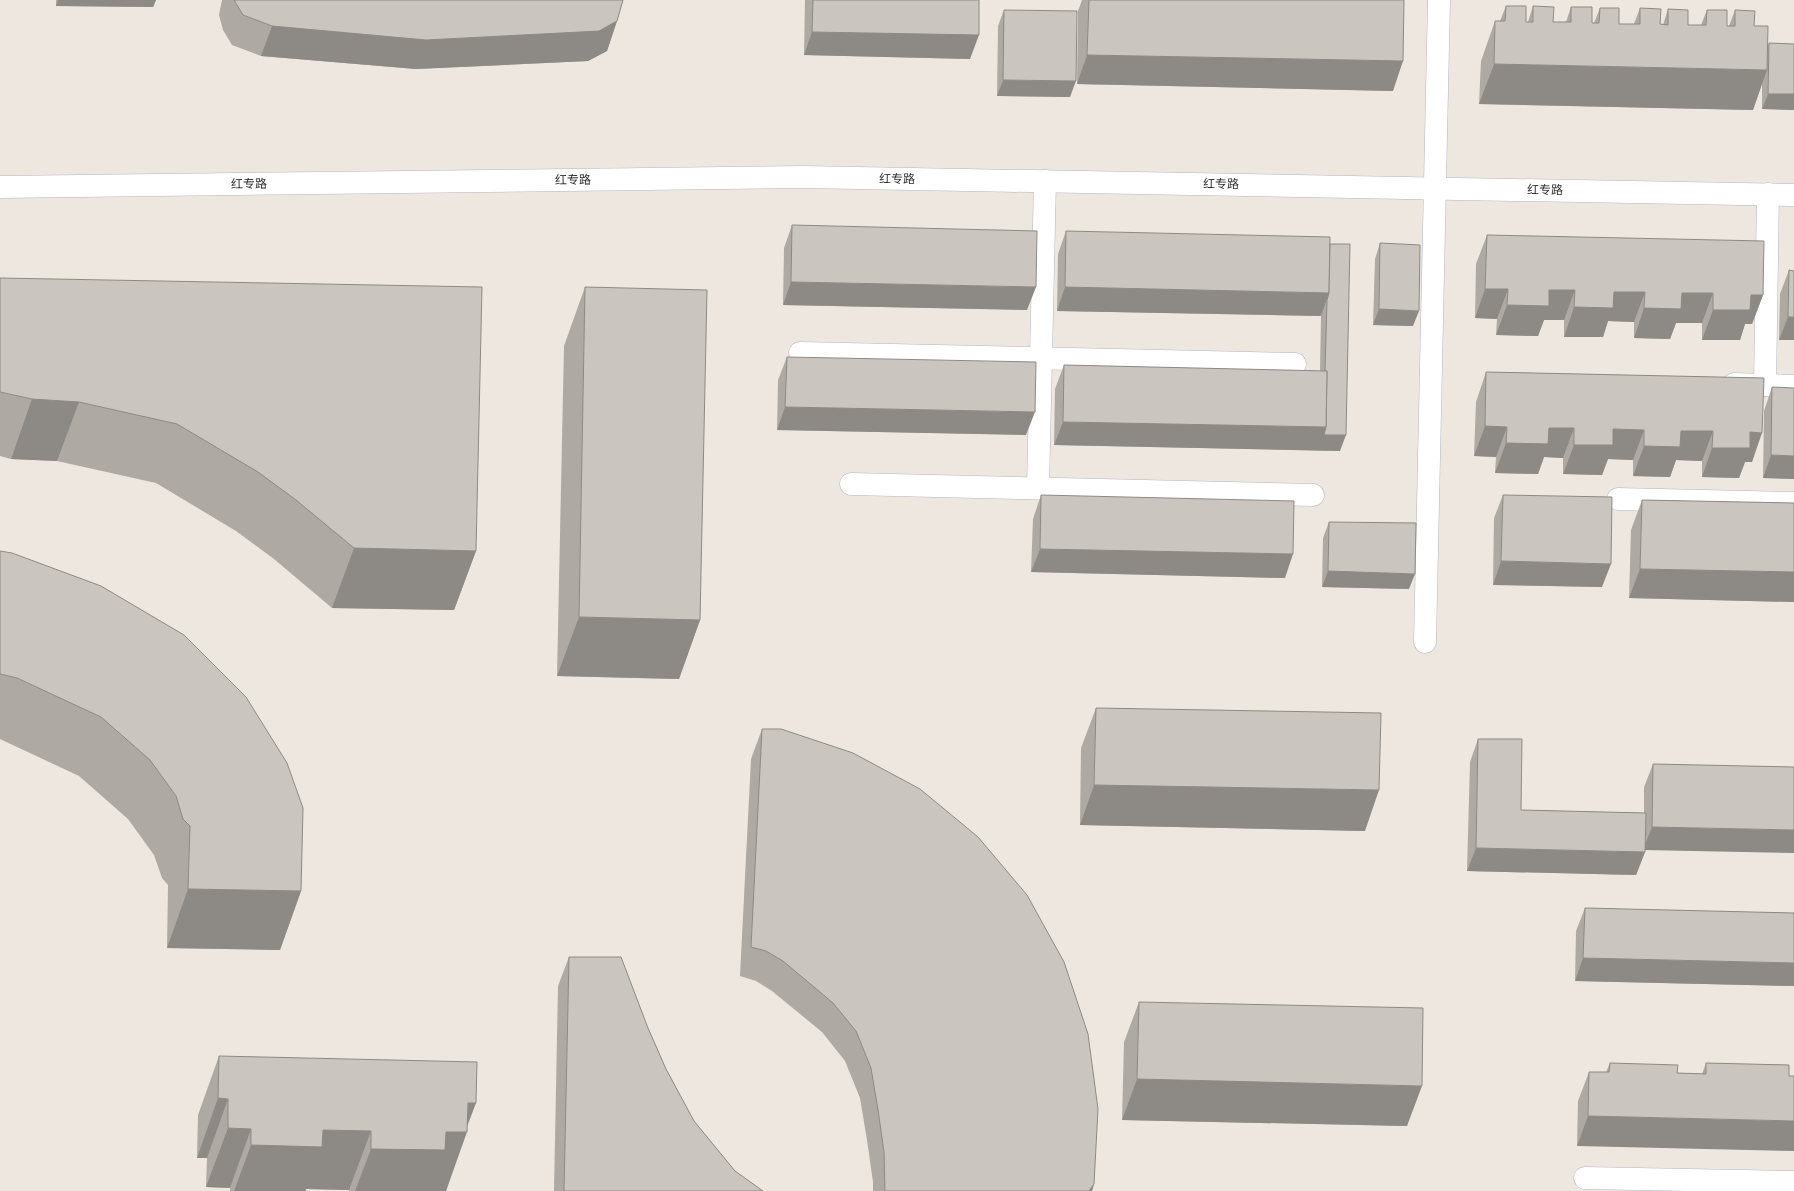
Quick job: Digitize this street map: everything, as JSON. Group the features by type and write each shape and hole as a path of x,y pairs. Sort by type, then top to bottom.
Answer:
{"street":[{"path":"1425,642 1439,0"},
{"name":"红专路","path":"0,188 803,177 1794,195"},
{"path":"1038,488 1045,181"},
{"path":"1765,385 1768,194"},
{"path":"800,353 1295,364"},
{"path":"1717,384 1794,386"},
{"path":"851,484 1313,495"},
{"path":"1618,499 1794,503"},
{"path":"1585,1178 1794,1182"}],"building":[{"path":"234,0 623,0 617,21 599,31 426,40 272,26 243,15"},
{"path":"813,0 979,0 979,35 812,32"},
{"path":"1089,0 1404,0 1403,61 1087,55"},
{"path":"1506,6 1526,6 1526,22 1533,22 1533,6 1554,7 1553,22 1571,22 1571,7 1592,7 1592,23 1599,23 1600,8 1619,8 1619,24 1640,24 1640,8 1661,9 1660,24 1668,25 1668,9 1688,10 1688,25 1706,25 1707,10 1727,10 1727,26 1735,26 1735,10 1755,11 1754,26 1768,26 1767,70 1494,64 1495,21 1505,21"},
{"path":"1004,10 1077,11 1076,81 1003,80"},
{"path":"1769,43 1794,44 1794,94 1768,94"},
{"path":"792,225 1037,231 1036,287 791,282"},
{"path":"1066,231 1330,237 1329,293 1065,287"},
{"path":"1487,235 1764,241 1763,295 1751,295 1750,310 1713,310 1713,293 1682,293 1681,309 1644,308 1645,292 1614,292 1613,308 1574,307 1575,290 1549,290 1549,306 1507,305 1508,289 1485,289"},
{"path":"1380,243 1420,245 1419,311 1379,309"},
{"path":"1330,244 1350,244 1346,435 1324,435 1326,427 1327,371 1325,371"},
{"path":"1789,270 1794,271 1794,317 1788,317"},
{"path":"0,278 482,287 476,551 354,548 296,500 258,472 177,424 79,402 32,399 0,392"},
{"path":"585,287 707,290 700,620 579,617"},
{"path":"787,357 1036,362 1035,412 785,407"},
{"path":"1064,365 1327,371 1326,427 1063,422"},
{"path":"1486,372 1764,378 1762,433 1750,432 1750,448 1712,448 1713,431 1681,431 1680,447 1644,446 1644,430 1613,429 1613,445 1574,445 1574,428 1549,428 1548,444 1506,443 1507,427 1485,426"},
{"path":"1772,387 1794,388 1794,456 1771,455"},
{"path":"1041,495 1294,501 1293,554 1040,549"},
{"path":"1503,495 1612,497 1611,564 1501,561"},
{"path":"1642,500 1794,503 1794,572 1640,569"},
{"path":"1329,522 1416,523 1415,574 1328,571"},
{"path":"0,551 12,553 101,586 184,635 246,697 287,763 303,808 301,891 188,889 190,826 183,819 176,796 150,760 101,717 17,678 0,674"},
{"path":"1096,708 1381,713 1379,790 1094,785"},
{"path":"762,729 781,729 853,753 920,789 978,837 1027,895 1064,962 1088,1034 1098,1109 1094,1184 1089,1191 885,1191 884,1152 871,1068 856,1031 833,1003 783,961 766,951 751,947"},
{"path":"1478,739 1522,739 1521,810 1646,813 1645,852 1476,848"},
{"path":"1653,764 1794,767 1794,830 1652,827"},
{"path":"1585,908 1794,913 1794,963 1583,958"},
{"path":"569,957 621,957 648,1028 666,1069 694,1121 735,1171 763,1191 564,1191"},
{"path":"1139,1002 1423,1008 1422,1086 1137,1079"},
{"path":"219,1056 477,1062 476,1103 468,1103 467,1132 446,1132 445,1150 371,1149 371,1131 323,1130 322,1147 251,1145 251,1129 228,1128 228,1099 218,1098"},
{"path":"1610,1063 1678,1065 1677,1073 1706,1074 1706,1063 1789,1065 1789,1076 1794,1076 1794,1121 1588,1116 1589,1072 1609,1072"}]}
